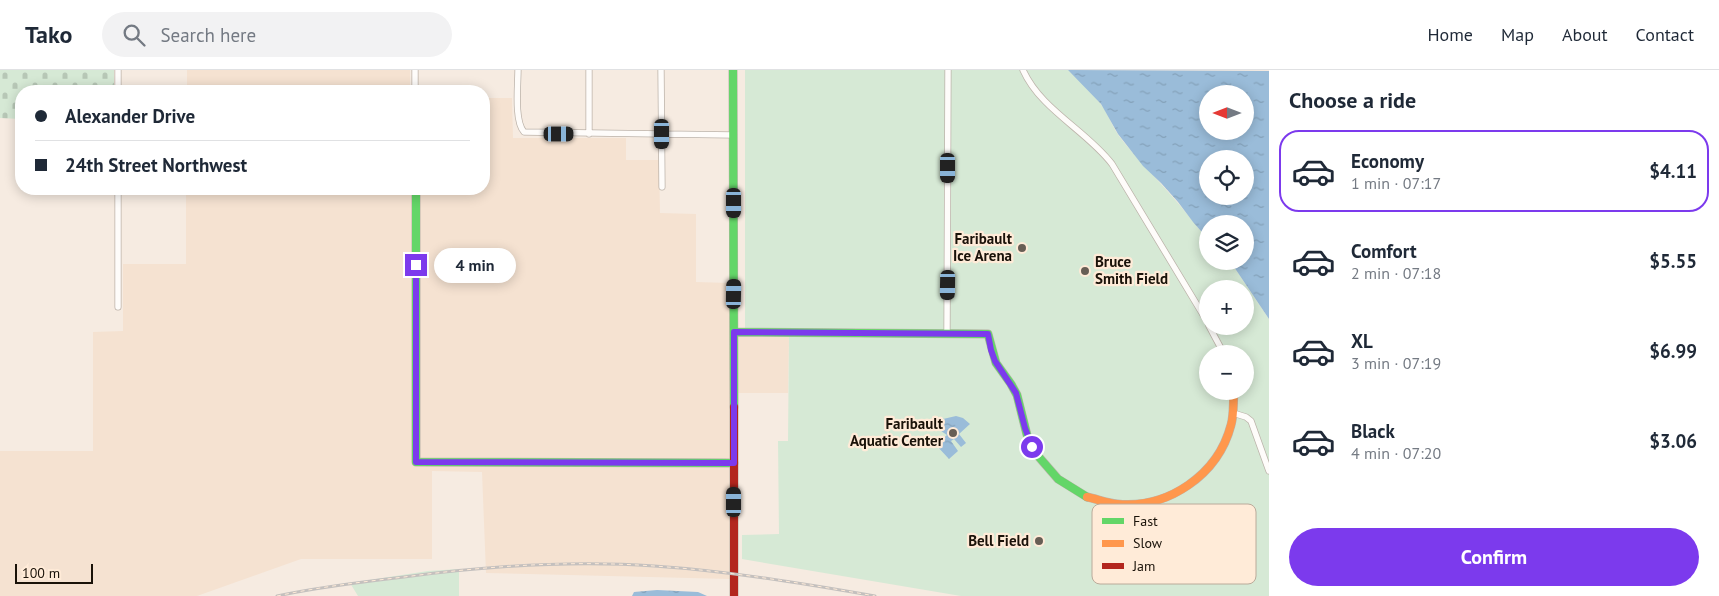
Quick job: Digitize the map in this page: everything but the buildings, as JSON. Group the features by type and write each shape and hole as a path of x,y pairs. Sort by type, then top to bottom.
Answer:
{"main road":[{"path":"733,70 734,596"},
{"path":"416,195 416,462 734,463"},
{"path":"734,332 988,334 995,361 1016,393 1025,428 1045,466 1070,489 1088,498 1111,504 1140,504 1162,500 1184,490 1204,473 1218,456 1228,438 1234,400"}],"street":[{"path":"118,70 118,85"},
{"path":"415,70 415,85"},
{"path":"518,70 518,120 520,129 528,134 733,135"},
{"path":"589,70 589,134"},
{"path":"661,70 662,187"},
{"path":"947,334 948,70"},
{"path":"1023,70 1040,95 1100,150 1112,164 1199,310"},
{"path":"118,195 118,307"},
{"path":"1233,413 1246,417 1251,422 1269,471"}],"shaded area":[{"path":"187,70 410,70 410,85 187,85"},
{"path":"490,98 512,98 513,138 626,138 626,160 659,160 660,213 696,214 696,282 730,283 730,579 486,573 482,472 432,471 432,559 301,559 197,596 0,596 0,451 93,451 93,332 123,331 123,264 186,264 186,195 490,195"},
{"path":"736,337 789,337 788,393 736,393"}],"green space":[{"path":"0,70 114,70 114,85 15,85 15,119 0,118"},
{"path":"745,70 1068,70 1096,99 1125,144 1199,228 1199,270 1236,270 1243,280 1199,280 1199,335 1254,335 1254,297 1269,319 1269,596 961,596 742,559 742,535 779,534 778,441 788,441 789,336 745,335"},
{"path":"459,569 459,596 358,596 350,583 428,571"}],"water":[{"path":"1068,70 1269,71 1269,319 1254,297 1254,280 1243,280 1236,270 1254,270 1254,215 1199,215 1199,229 1178,202 1143,166 1118,134 1101,104"},
{"path":"956,416 963,418 970,424 959,434 966,443 961,447 954,439 951,441 958,451 949,459 936,445 947,435 935,427 943,419"},
{"path":"657,590 698,592 707,596 632,596 634,592"}],"railway":[{"path":"277,596 340,585 435,573 560,564 623,564 709,571 875,596"}],"traffic: fast":[{"path":"733,70 734,407"},
{"path":"416,195 416,462 734,463"},
{"path":"734,332 988,334 996,363 1017,395 1027,435 1038,456 1058,479 1087,497"}],"traffic: slow":[{"path":"1087,497 1117,504 1136,504 1154,501 1188,485 1203,473 1215,459 1224,443 1232,421 1234,400"}],"traffic: jam":[{"path":"734,407 734,596"}],"place":[{"name":"Faribault Ice Arena","path":"1022,248"},
{"name":"Bruce Smith Field","path":"1085,271"},
{"name":"Faribault Aquatic Center","path":"953,433"},
{"name":"Bell Field","path":"1039,541"}],"route":[{"path":"416,265 416,462 734,463 734,332 988,334 995,361 1016,393 1032,447"}]}
